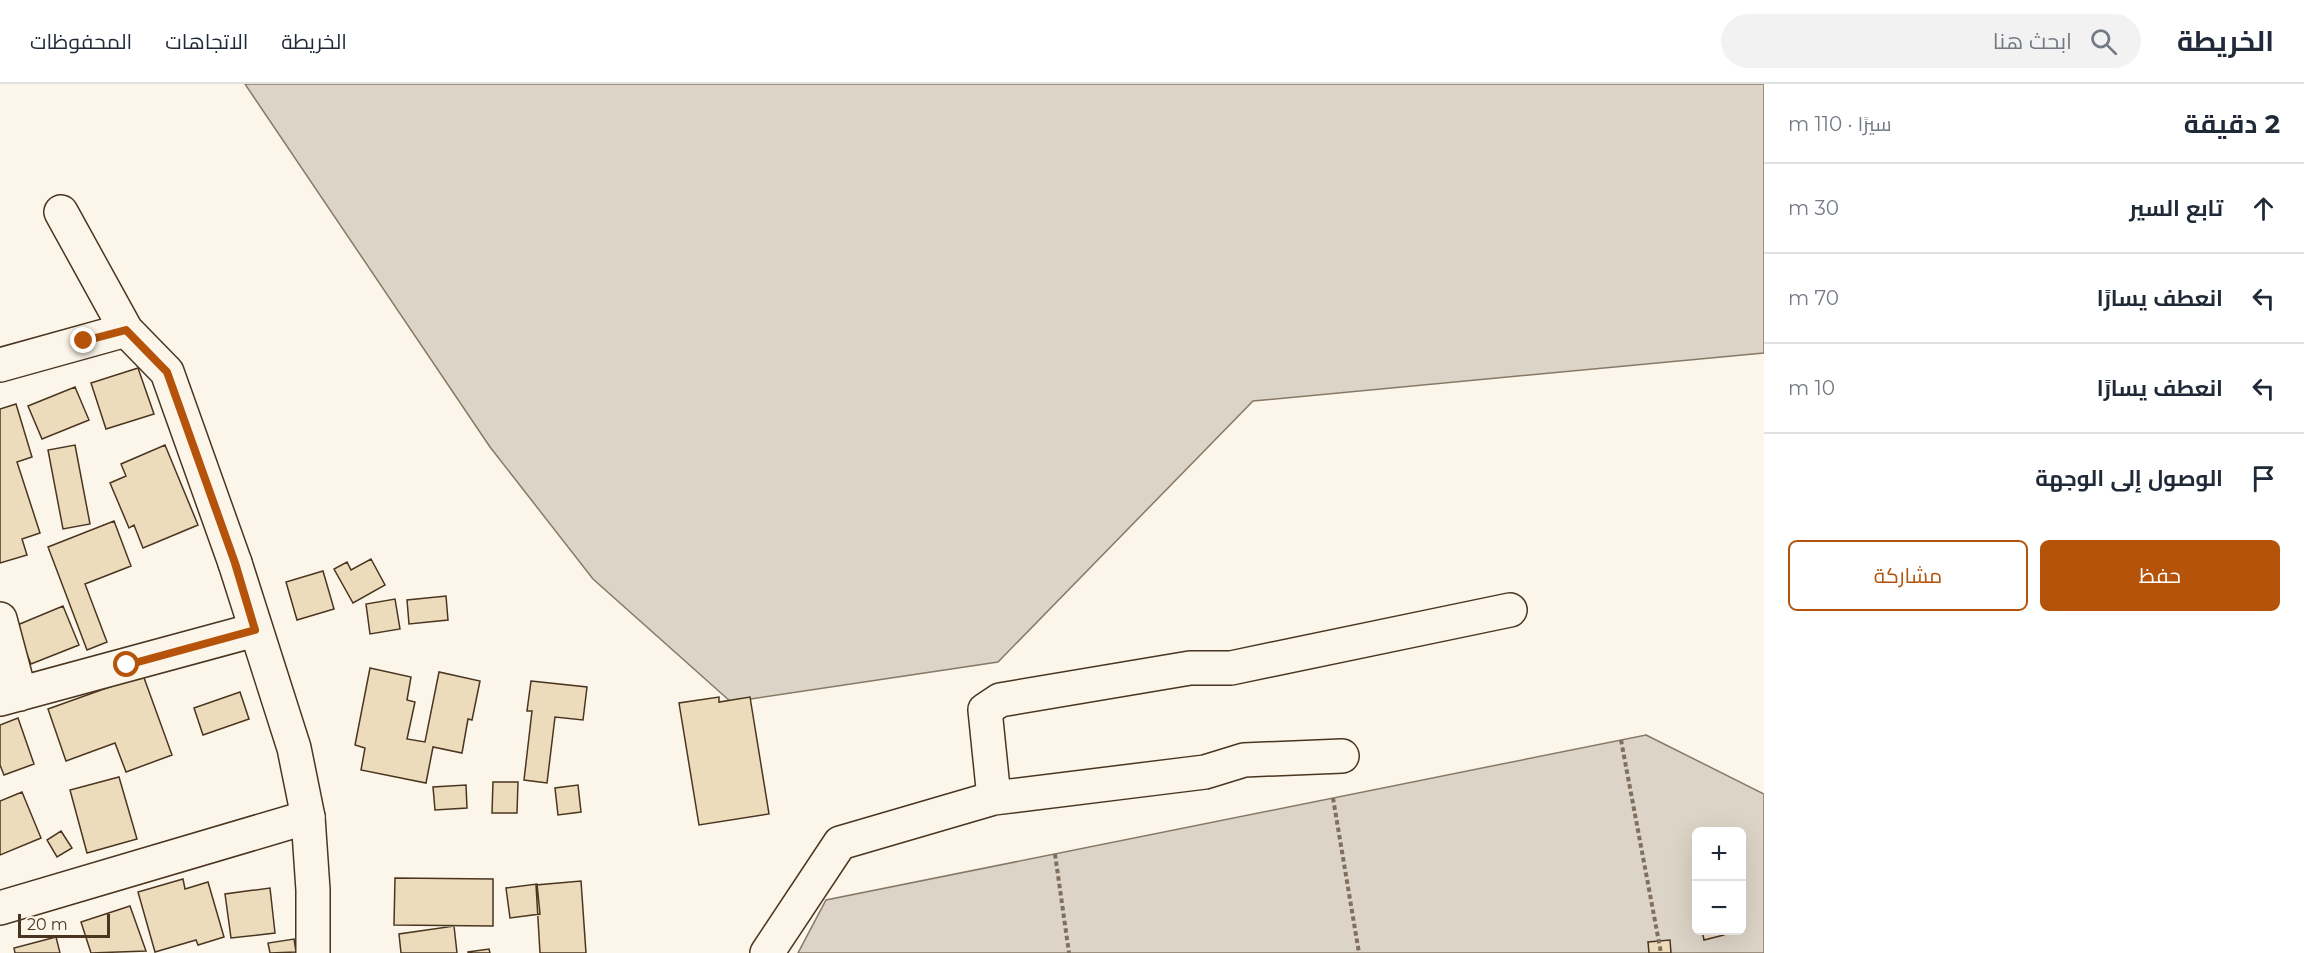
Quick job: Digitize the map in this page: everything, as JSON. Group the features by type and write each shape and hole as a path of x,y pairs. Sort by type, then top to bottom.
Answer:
{"street":[{"path":"61,212 126,330 167,372 235,563 294,748 308,817 313,890 313,953"},
{"path":"0,365 126,330"},
{"path":"994,798 985,710 1000,700 1190,668 1231,668 1510,610"},
{"path":"0,619 10,697 255,630"},
{"path":"767,953 840,843 994,798 1205,772 1244,760 1341,756"},
{"path":"0,908 308,817"}],"path":[{"path":"1621,740 1660,953"},
{"path":"1333,798 1359,953"},
{"path":"1055,854 1069,953"}],"shaded area":[{"path":"245,84 1764,84 1764,353 1253,401 998,662 731,702 593,579 490,447"},
{"path":"1646,735 1764,794 1764,953 798,953 826,900"}],"building":[{"path":"138,368 154,414 106,429 91,383"},
{"path":"75,387 89,420 42,439 28,406"},
{"path":"16,404 32,457 17,462 40,533 22,539 27,555 0,563 0,409"},
{"path":"75,445 90,524 63,529 48,450"},
{"path":"165,445 198,525 143,548 134,525 129,528 110,483 126,476 121,464"},
{"path":"114,521 131,566 85,584 107,642 87,650 48,547"},
{"path":"371,559 385,585 353,603 334,569 347,562 351,570"},
{"path":"323,571 334,609 297,620 286,582"},
{"path":"446,596 448,620 409,624 407,600"},
{"path":"395,599 400,629 370,634 366,604"},
{"path":"63,606 79,645 31,664 15,626"},
{"path":"370,668 411,677 407,700 415,702 407,739 425,742 439,672 480,681 472,720 468,719 462,753 433,747 426,783 361,770 365,748 355,745"},
{"path":"143,675 172,755 126,772 115,743 66,761 48,709"},
{"path":"531,681 587,687 583,720 555,717 547,783 524,780 532,711 527,711"},
{"path":"240,692 249,719 203,735 194,708"},
{"path":"719,697 719,702 750,697 769,814 699,825 679,703"},
{"path":"18,718 34,764 4,775 0,765 0,725"},
{"path":"119,777 137,839 87,853 70,790"},
{"path":"493,782 518,782 517,813 492,813"},
{"path":"466,785 467,808 435,810 433,787"},
{"path":"578,785 581,812 558,815 555,788"},
{"path":"22,792 41,838 0,855 0,801"},
{"path":"61,831 72,848 57,857 47,840"},
{"path":"395,878 493,879 493,926 394,925"},
{"path":"183,879 185,889 208,882 224,937 198,945 196,940 155,952 138,892"},
{"path":"581,881 586,953 540,953 536,885"},
{"path":"537,884 540,914 510,918 506,888"},
{"path":"270,888 275,933 231,938 225,894"},
{"path":"130,906 146,951 91,953 81,922"},
{"path":"454,926 457,953 401,953 399,934"},
{"path":"1703,935 1724,935 1704,940"},
{"path":"56,937 60,953 15,953 14,948"},
{"path":"294,939 296,952 270,953 268,943"},
{"path":"1670,940 1671,953 1649,953 1648,942"},
{"path":"489,949 490,953 468,953 468,952"}],"route":[{"path":"84,341 126,330 167,372 235,563 255,630 127,665"}]}
